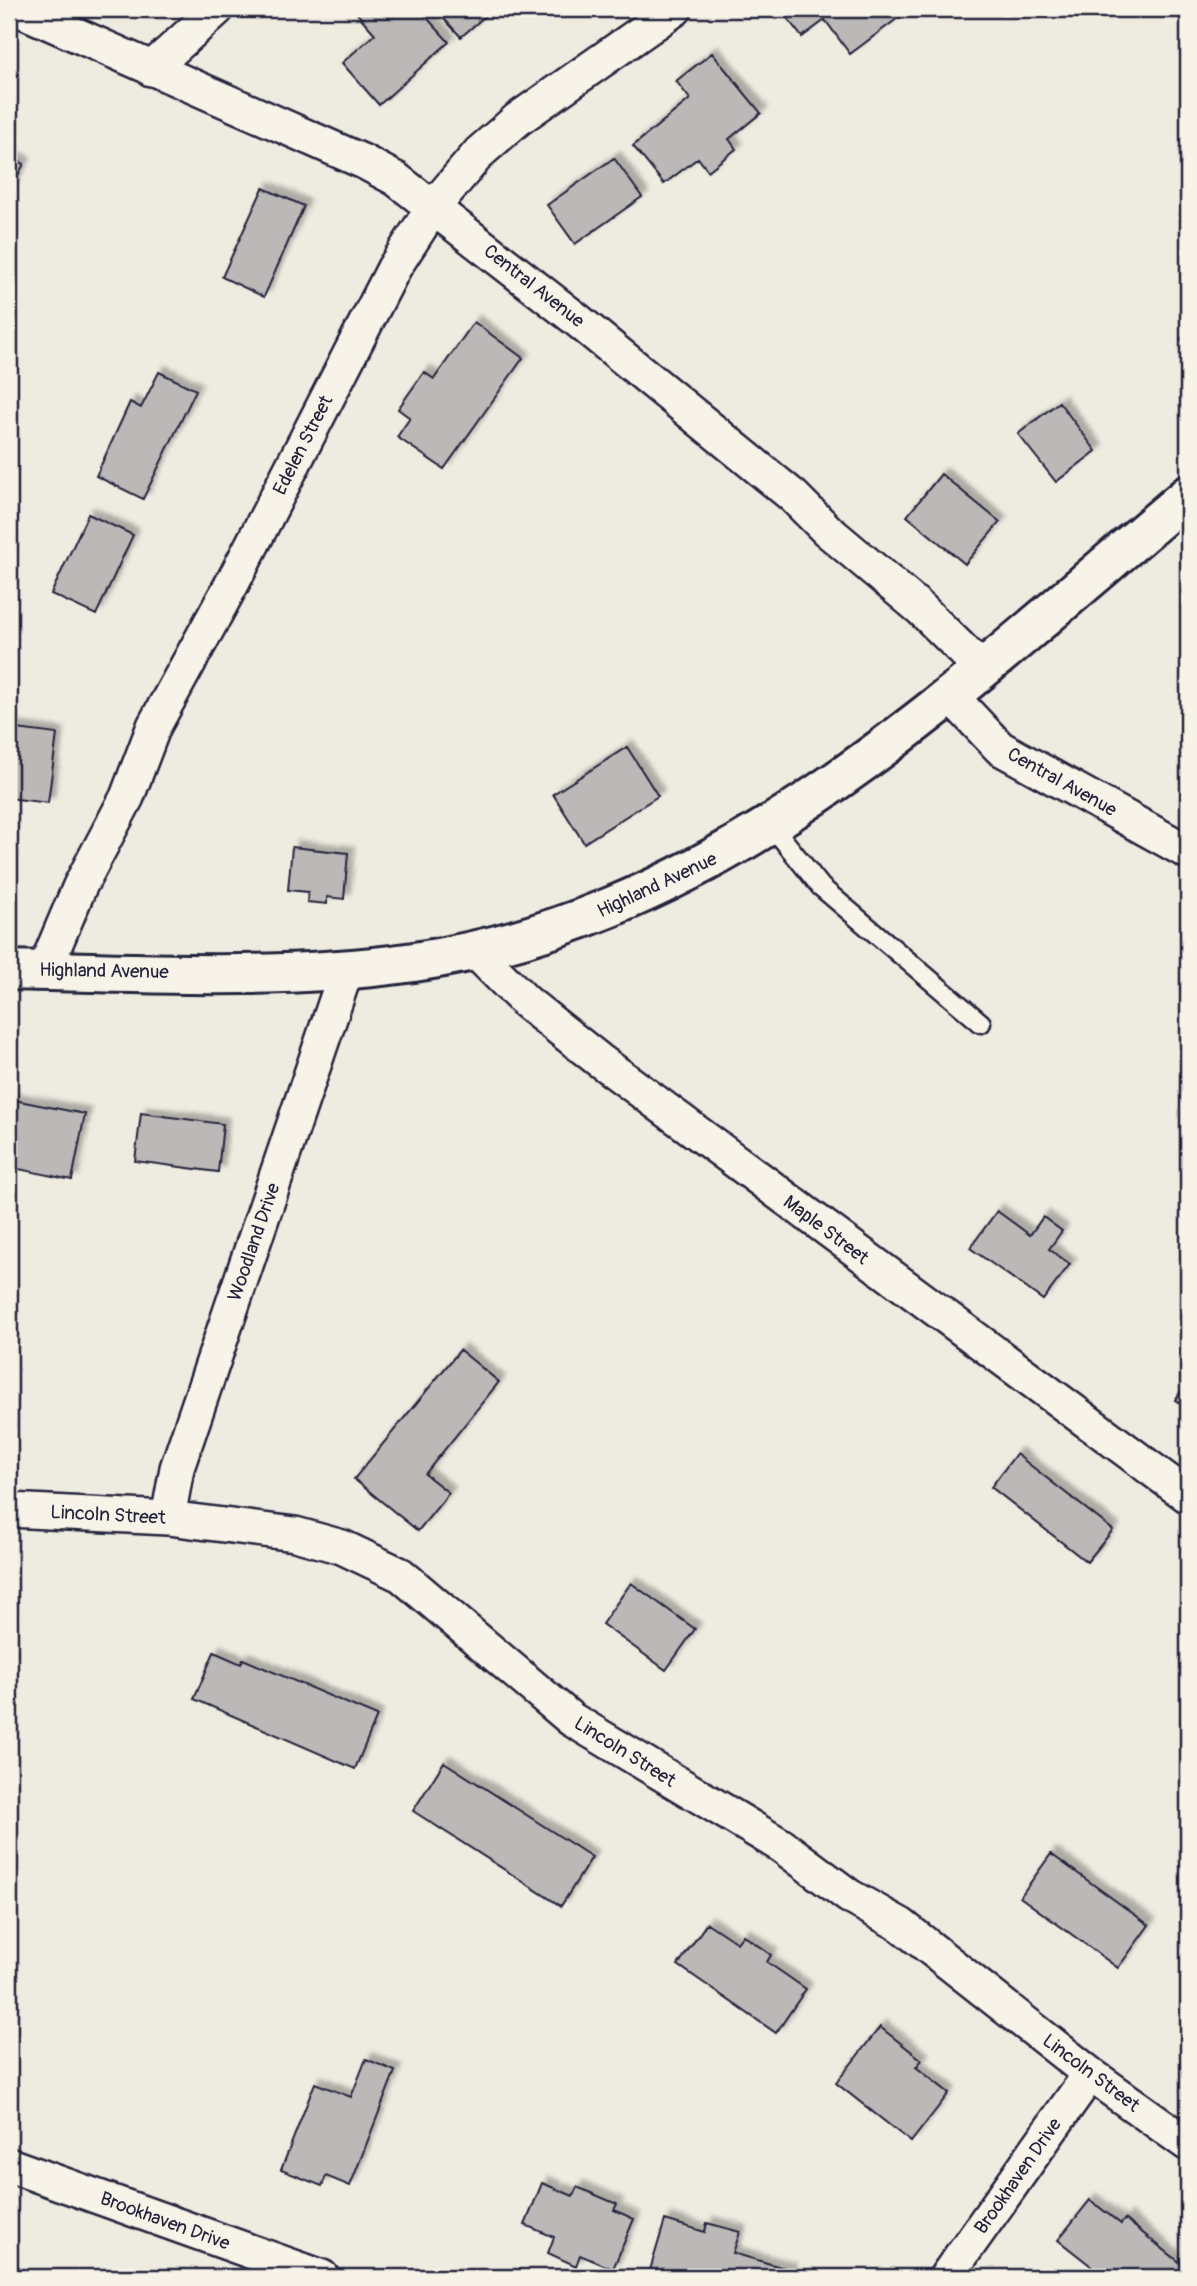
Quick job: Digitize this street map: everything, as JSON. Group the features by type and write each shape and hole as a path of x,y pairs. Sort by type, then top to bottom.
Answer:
{"main road":[{"name":"Highland Avenue","path":"26,970 242,972 347,968 412,962 475,951 536,936 616,907 695,870 772,826 845,776 982,669 1188,495"}],"street":[{"name":"Central Avenue","path":"18,9 364,162 434,206 793,496 827,530 921,609 982,669"},
{"path":"151,69 217,9"},
{"name":"Edelen Street","path":"26,970 80,886 132,785 154,726 234,580 394,268 434,206 480,152 518,119 675,9"},
{"name":"Central Avenue","path":"950,695 1000,748 1188,852"},
{"name":"Maple Street","path":"475,951 526,1002 598,1059 1188,1496"},
{"name":"Woodland Drive","path":"168,1518 177,1468 347,968"},
{"name":"Lincoln Street","path":"9,1510 168,1518 295,1534 342,1547 401,1575 571,1719 782,1846 849,1896 901,1925 1090,2074 1188,2144"},
{"name":"Brookhaven Drive","path":"946,2277 1090,2074"},
{"name":"Brookhaven Drive","path":"9,2165 322,2277"}],"lane":[{"path":"772,826 821,887 981,1023"}],"building":[{"path":"353,9 419,9 449,42 379,105 342,63 375,34"},
{"path":"435,9 493,9 461,37"},
{"path":"780,9 910,9 850,54 825,20 802,37"},
{"path":"712,53 761,113 729,139 736,149 708,171 698,158 664,184 633,146 690,99 676,81"},
{"path":"9,156 24,164 9,192"},
{"path":"614,158 642,197 575,244 547,205"},
{"path":"263,188 304,206 264,297 222,277"},
{"path":"474,322 523,358 444,469 397,437 410,418 398,409 424,372 434,379"},
{"path":"1188,332 1188,346 1181,339"},
{"path":"159,372 196,390 143,499 96,476 130,402 141,408"},
{"path":"1059,402 1096,451 1056,482 1018,434"},
{"path":"941,474 1000,522 965,564 907,516"},
{"path":"88,514 133,535 96,615 51,594"},
{"path":"9,728 57,734 48,803 9,798"},
{"path":"627,747 658,796 584,843 553,794"},
{"path":"292,847 348,853 344,899 327,897 327,904 307,902 308,892 288,890"},
{"path":"9,1099 85,1114 72,1180 9,1167"},
{"path":"141,1113 223,1124 218,1172 135,1161"},
{"path":"997,1211 1030,1235 1043,1217 1062,1231 1049,1249 1070,1264 1043,1300 970,1248"},
{"path":"460,1350 499,1382 425,1474 449,1493 418,1531 354,1479"},
{"path":"1188,1381 1188,1409 1175,1400"},
{"path":"1016,1454 1113,1530 1087,1562 991,1487"},
{"path":"631,1583 695,1629 666,1670 602,1624"},
{"path":"214,1652 241,1664 243,1659 377,1716 355,1769 194,1699"},
{"path":"444,1762 592,1857 561,1906 413,1811"},
{"path":"1051,1854 1149,1925 1118,1968 1020,1897"},
{"path":"707,1923 737,1943 743,1935 771,1955 767,1962 806,1989 776,2033 678,1965"},
{"path":"880,2027 922,2060 916,2067 949,2093 911,2142 836,2083"},
{"path":"366,2059 395,2071 350,2186 326,2176 322,2186 281,2170 315,2083 351,2097"},
{"path":"542,2183 573,2196 577,2187 617,2204 614,2210 634,2219 613,2269 580,2255 576,2266 548,2253 554,2237 525,2225"},
{"path":"1090,2200 1121,2224 1125,2219 1187,2268 1180,2277 1105,2277 1058,2240"},
{"path":"665,2220 705,2232 707,2223 740,2232 733,2253 791,2270 788,2277 648,2277"}]}
